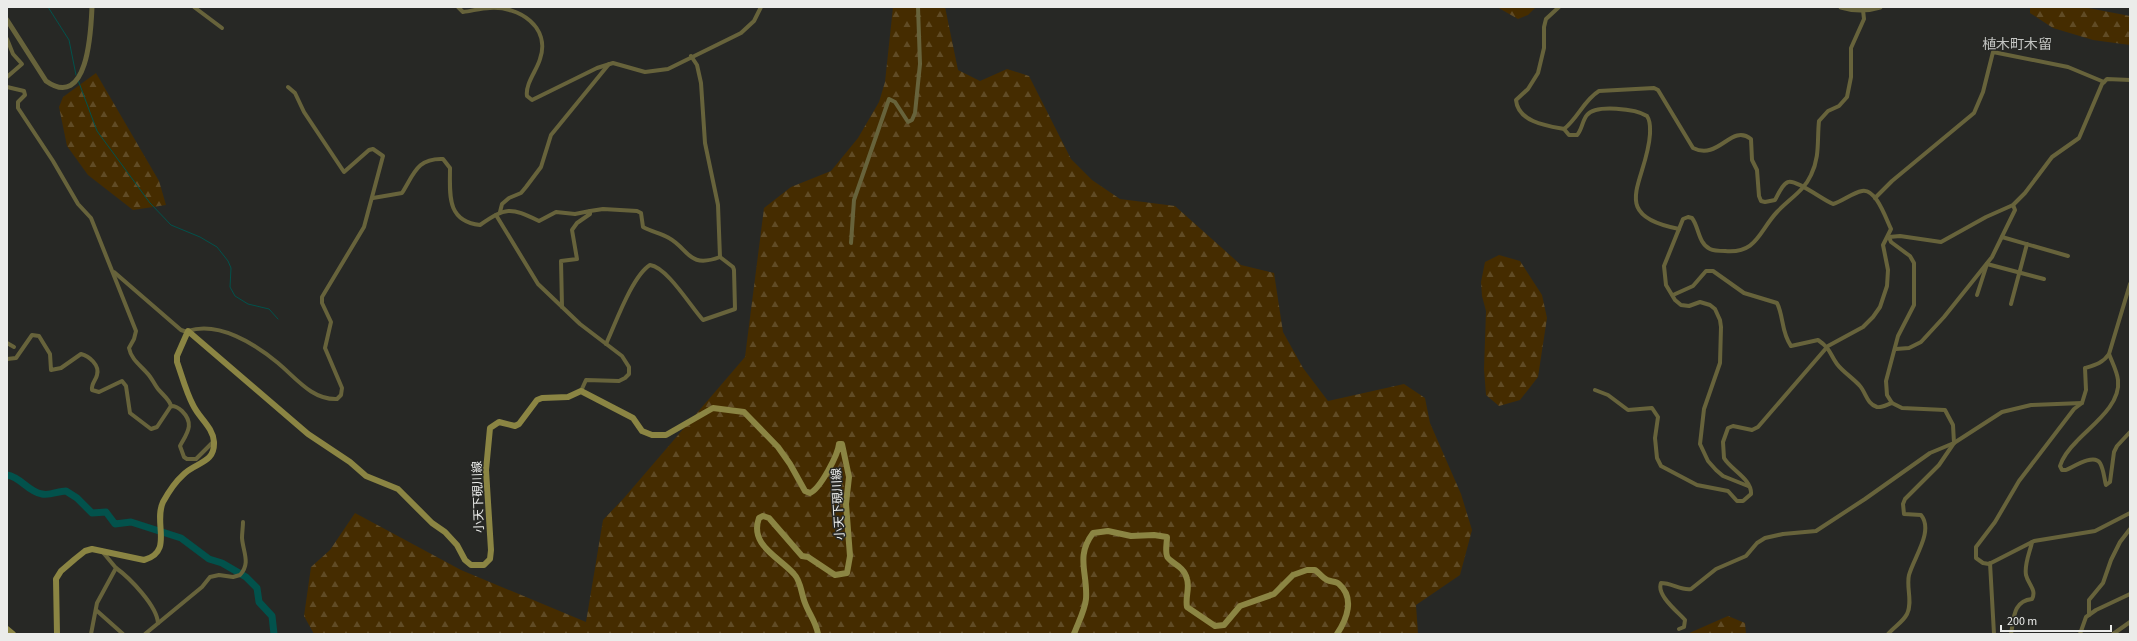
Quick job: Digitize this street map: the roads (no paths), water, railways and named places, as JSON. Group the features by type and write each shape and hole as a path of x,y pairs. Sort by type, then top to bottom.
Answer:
{"main road":[{"name":"小天下硯川線","path":"188,332 308,434 350,462 366,476 398,489 432,523 445,532 457,545 465,560 476,566 484,565 490,559 491,550 486,470 490,428 498,422 515,426 519,424 537,400 542,398 568,397 581,391 633,418 642,431 652,435 666,435 713,408 744,412 778,447 790,464 805,491 810,493 820,484 839,444 842,444 849,469 846,504 850,556 847,573 835,575 808,557 802,556 769,518 763,516 759,518 757,523 757,537 761,543 794,574 799,582 805,604 816,624 818,634"},
{"path":"57,634 56,579 61,571 85,551 101,550 144,560 153,558 158,553 161,544 163,503 183,474 206,461 211,456 214,441 207,425 194,407 177,362 177,356 188,332"},
{"path":"1074,634 1086,599 1083,559 1084,547 1093,533 1102,530 1131,536 1154,535 1167,537 1166,556 1168,559 1179,564 1187,578 1189,585 1187,607 1215,626 1224,625 1240,606 1274,594 1293,575 1307,570 1315,570 1326,580 1337,583 1341,586 1348,599 1346,615 1337,634"},
{"path":"7,629 13,634"}],"street":[{"path":"7,20 46,81 53,86 71,86 82,74 90,40 92,7"},
{"path":"194,7 222,28"},
{"path":"458,7 463,12 490,8 507,9 522,14 534,23 542,39 542,50 536,71 526,91 527,96 532,100 609,64 618,63 639,71 657,71 676,65 691,56 722,43 748,28 754,21 761,7"},
{"path":"851,243 854,200 889,99 894,102 908,122 912,120 915,113 920,64 918,7"},
{"path":"1559,7 1546,19 1544,27 1544,48 1538,73 1528,89 1516,101 1519,109 1535,122 1564,129 1569,135 1577,135 1587,116 1594,110 1601,108 1638,111 1647,116 1650,126 1650,139 1645,160 1636,185 1636,204 1643,217 1658,224 1679,229"},
{"path":"1841,7 1849,10 1863,10 1880,7"},
{"path":"1748,486 1723,476 1716,470 1708,461 1700,444 1703,414 1720,363 1720,320 1715,309 1706,303 1700,302 1688,306 1681,305 1666,285 1663,272 1666,260 1683,219 1688,217 1692,218 1703,244 1709,248 1730,252 1740,250 1750,246 1759,239 1775,214 1804,188 1817,160 1819,121 1828,112 1839,106 1846,97 1851,77 1850,48 1864,19 1863,10"},
{"path":"7,39 13,54 22,64 7,77"},
{"path":"1876,198 1974,112 1983,92 1993,52 2068,67 2104,82"},
{"path":"606,344 618,315 639,276 650,265 662,271 703,320 735,309 734,270 733,267 720,257 718,210 715,184 704,143 701,83 697,65 691,56"},
{"path":"500,212 502,204 509,198 521,193 541,168 551,135 609,64"},
{"path":"1889,237 1900,236 1941,242 1980,220 2013,205 2025,193 2052,157 2079,138 2099,88 2104,82 2107,79 2130,80"},
{"path":"113,272 181,330 188,332 198,328 211,329 238,338 278,363 314,393 324,398 337,399 341,394 342,388 325,348 331,322 322,303 322,297 344,259 359,238 364,227 373,198 373,190 382,156 373,149 369,150 344,172 304,112 295,93 288,86"},
{"path":"7,87 22,89 25,92 25,95 18,102 18,108 54,161 70,192 91,218 136,331 134,339 130,344 130,352 137,364 148,374 156,388 171,403 171,406 180,409 189,421 189,430 180,446 184,457 192,460 196,458 214,441"},
{"path":"1564,129 1577,116 1593,94 1599,91 1654,88 1658,90 1693,148 1698,150 1712,150 1730,138 1744,135 1751,140 1752,160 1757,170 1759,196 1761,201 1765,202 1775,200 1787,182 1797,182 1804,188 1833,204 1863,191 1868,191 1876,198 1891,229 1889,237 1884,245 1888,270 1887,286 1880,307 1871,320 1862,327 1828,346 1758,426 1752,430 1733,426 1728,428 1723,442 1724,458 1742,475 1752,490 1751,494 1738,502 1728,491 1697,485 1661,466 1658,461 1655,438 1658,417 1656,411 1652,408 1628,410 1608,395 1595,390"},
{"path":"373,198 402,193 419,165 429,160 443,159 450,168 449,200 462,219 480,225 500,212 515,210 539,221 556,212 575,214 603,208 637,211 641,213 643,227 671,239 687,255 707,261 720,257"},
{"path":"1896,349 1912,347 1925,339 1987,264 2002,238 2015,210 2013,205"},
{"path":"562,307 561,261 577,259 572,230 577,223 590,214 590,211"},
{"path":"496,215 538,284 580,324 626,362 629,367 629,374 620,381 586,380 581,391"},
{"path":"1888,634 1906,616 1909,609 1908,577 1926,529 1926,521 1921,515 1904,514 1903,504 1908,495 1939,465 1954,443 1953,425 1944,410 1902,408 1892,403 1887,394 1886,382 1903,323 1914,305 1914,263 1910,256 1891,242 1889,237"},
{"path":"2002,238 2068,256"},
{"path":"2011,304 2027,244"},
{"path":"1987,264 2019,271 2044,279"},
{"path":"1977,296 1987,264"},
{"path":"1672,295 1693,286 1706,271 1713,271 1744,293 1777,303 1780,309 1783,333 1791,346 1797,346 1818,340 1828,346 1837,364 1861,387 1865,397 1872,403 1877,407 1882,407 1892,403"},
{"path":"2130,284 2109,354 2105,360 2099,364 2085,368 2086,390 2082,403 2074,408 2019,481 1995,522 1976,547 1976,558 1983,563 1990,563 2032,542 2095,531 2130,513"},
{"path":"7,359 16,358 34,334 39,336 47,346 50,354 51,370 61,368 81,354 91,359 98,369 92,387 95,392 99,392 122,381 126,386 130,413 151,429 157,427 171,406"},
{"path":"7,342 14,347"},
{"path":"2109,354 2118,380 2116,396 2103,414 2069,449 2062,460 2060,466 2062,470 2066,470 2090,460 2096,460 2100,462 2106,485 2110,482 2114,452 2117,446 2130,432"},
{"path":"1679,629 1684,627 1685,620 1664,597 1661,591 1661,583 1677,585 1686,590 1691,589 1716,569 1746,556 1757,543 1766,538 1783,534 1816,531 1865,500 1930,453 1954,443 2002,412 2031,405 2082,403"},
{"path":"145,634 202,587 210,577 219,575 233,577 241,574 246,568 242,540 243,522"},
{"path":"2080,634 2088,615 2089,600 2103,583 2111,560 2120,542 2130,529"},
{"path":"2011,634 2018,605 2022,601 2032,599 2034,596 2026,573 2032,542"},
{"path":"101,550 116,568 130,580 153,608 157,615 158,623"},
{"path":"1990,563 1994,634"},
{"path":"91,634 101,594 116,568"},
{"path":"2088,615 2110,601 2130,594"},
{"path":"96,610 123,634"},
{"path":"2113,634 2130,622"}],"waterway":[{"path":"48,7 69,40 76,75"},
{"path":"78,80 97,131 150,203 171,225 200,237 217,247 228,261 231,268 230,287 235,296 248,304 269,309 278,319"},
{"path":"7,475 12,476 37,493 48,494 66,491 77,498 92,513 106,512 115,524 131,522 181,538 209,559 222,563 246,577 257,588 259,602 272,616 274,634"}],"district":[{"name":"植木町木留","path":"2017,44"}]}
